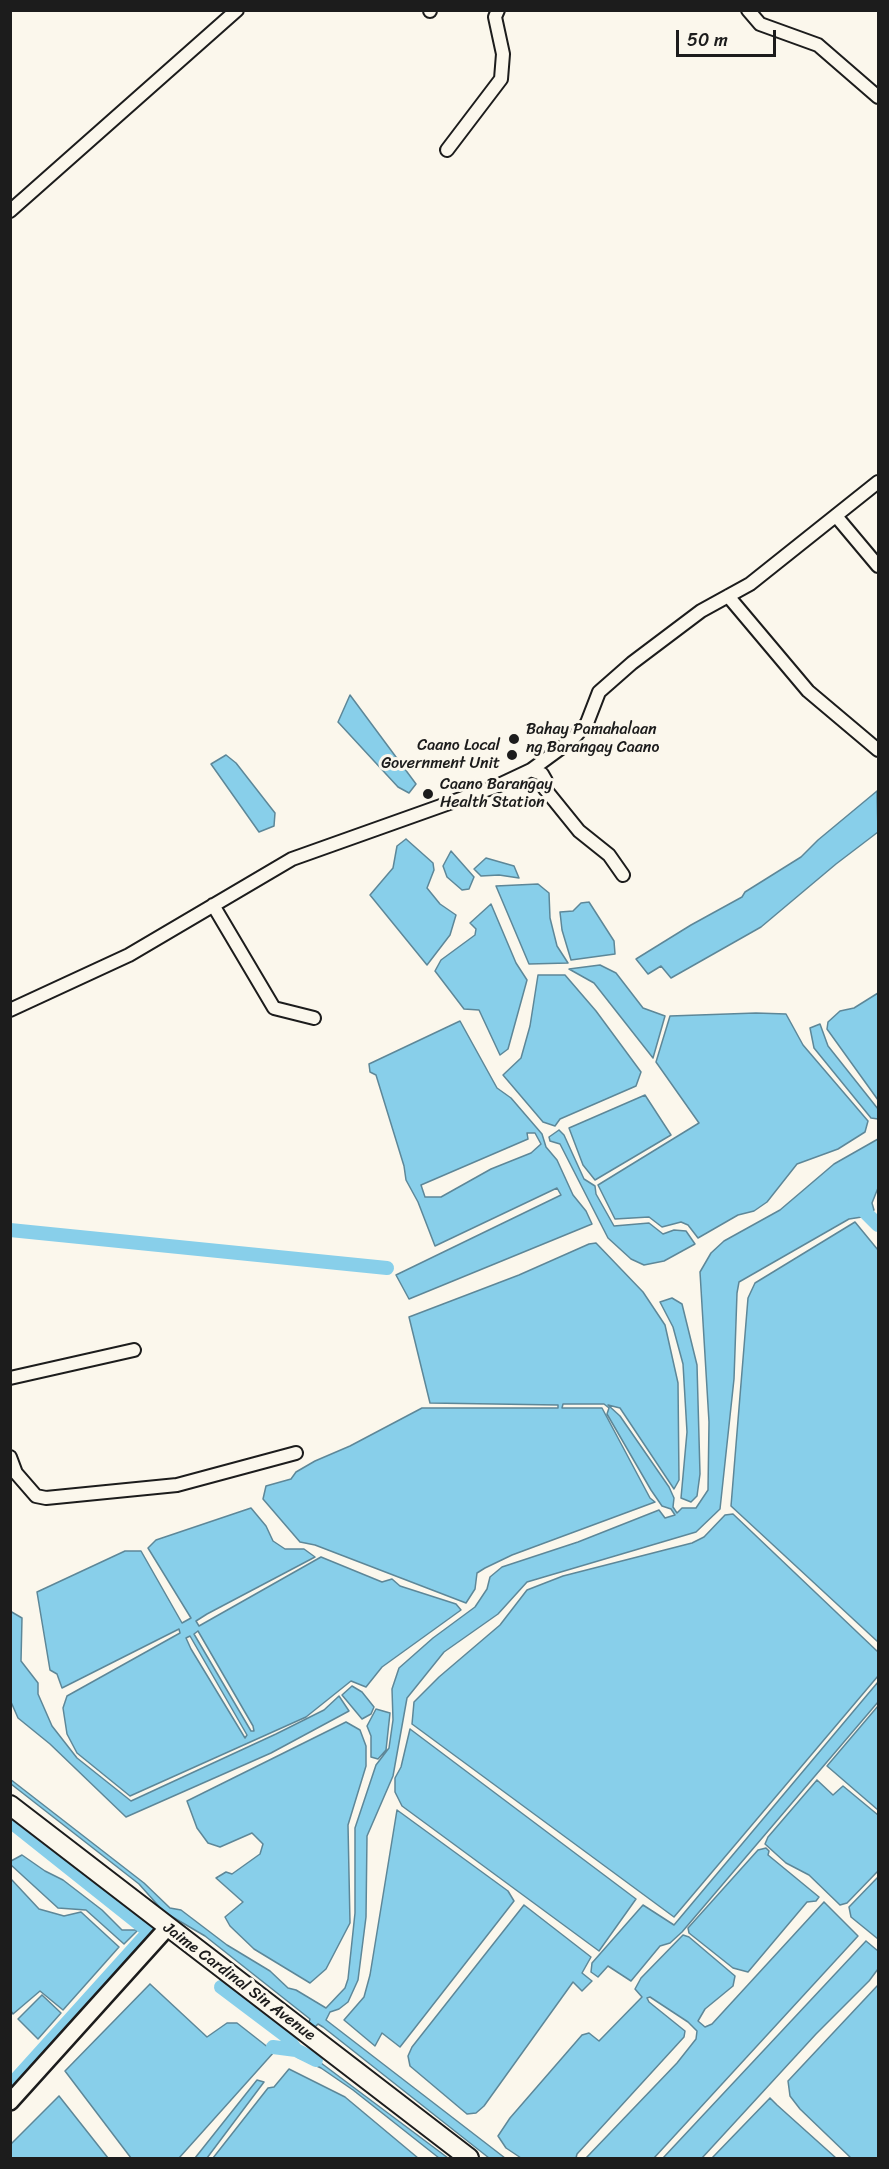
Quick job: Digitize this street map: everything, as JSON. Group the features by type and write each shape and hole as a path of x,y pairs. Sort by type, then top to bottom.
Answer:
{"main road":[{"name":"Jaime Cardinal Sin Avenue","path":"10,1805 469,2158"}],"street":[{"path":"10,211 237,10"},
{"path":"748,10 760,24 818,45 879,97"},
{"path":"447,150 501,79 503,54 494,13"},
{"path":"10,1010 129,955 292,859 497,786 531,770 572,740 586,723 599,692 624,670 701,611 750,584 879,482"},
{"path":"836,516 879,566"},
{"path":"728,596 808,691 879,750"},
{"path":"531,770 542,774 546,781 545,789 579,831 609,855 623,875"},
{"path":"213,905 274,1008 314,1018"},
{"path":"10,1378 135,1350"},
{"path":"10,1457 16,1473 36,1496 46,1498 177,1485 296,1454"},
{"path":"10,2102 168,1928"}],"water":[{"path":"350,695 416,784 409,793 398,787 338,722"},
{"path":"226,755 236,763 275,813 274,826 259,832 211,764"},
{"path":"877,791 878,832 761,927 671,978 661,966 648,974 636,959 742,897 745,892 801,857"},
{"path":"406,839 433,863 434,870 427,888 440,904 456,915 450,935 427,965 370,895 393,868 397,846"},
{"path":"451,851 474,877 469,889 462,890 447,877 443,866"},
{"path":"486,858 514,866 519,878 499,875 481,876 474,869"},
{"path":"538,884 549,893 550,918 557,946 568,963 529,964 496,886"},
{"path":"589,902 614,941 615,954 571,960 562,930 560,912 573,911 581,903"},
{"path":"491,904 516,963 527,980 508,1049 500,1055 479,1010 464,1009 435,971 441,960 475,935 476,929 470,923"},
{"path":"600,965 616,973 643,1008 665,1016 653,1058 594,983 569,969"},
{"path":"538,975 565,975 596,1011 641,1072 636,1086 560,1119 555,1126 543,1122 503,1075 521,1058 530,1026"},
{"path":"878,993 878,1100 827,1029 828,1022 840,1011 854,1008"},
{"path":"786,1014 803,1045 868,1121 865,1132 838,1149 797,1164 767,1202 754,1211 738,1215 698,1238 688,1225 681,1222 662,1227 649,1217 615,1219 598,1185 699,1123 656,1062 670,1016"},
{"path":"460,1021 497,1088 511,1098 542,1134 546,1147 557,1160 573,1195 586,1211 592,1224 409,1299 396,1275 561,1195 557,1188 435,1246 418,1202 406,1180 404,1166 376,1075 370,1072 369,1064","holes":["527,1133 535,1133 541,1144 531,1153 491,1169 441,1197 425,1197 421,1185 528,1139"]},
{"path":"820,1024 828,1046 878,1109 878,1119 871,1118 814,1048 810,1028"},
{"path":"645,1095 671,1135 595,1180 583,1165 569,1128"},
{"path":"559,1130 564,1135 584,1179 595,1186 596,1194 614,1226 649,1223 663,1234 674,1230 686,1231 695,1244 664,1261 644,1265 631,1259 608,1238 560,1144 550,1141 549,1137"},
{"path":"878,1139 878,1188 872,1203 874,1210 862,1217 849,1219 739,1282 734,1379 720,1509 696,1532 527,1582 498,1614 444,1652 407,1698 393,1776 367,1836 366,1917 358,1980 348,2002 330,2012 326,2020 505,2158 489,2158 323,2027 318,2024 315,2027 309,2022 310,2019 205,1936 164,1912 139,1884 11,1784 10,1779 144,1883 170,1908 181,1910 227,1945 270,1971 288,1988 296,1990 326,2008 345,1988 348,1979 355,1913 355,1828 376,1765 389,1748 393,1720 392,1689 399,1668 433,1638 475,1607 487,1589 490,1577 502,1567 578,1542 659,1510 665,1518 675,1515 671,1509 662,1506 651,1490 607,1414 609,1408 604,1404 563,1404 562,1408 602,1408 650,1498 655,1502 512,1555 485,1568 477,1573 475,1589 466,1603 315,1545 300,1542 263,1499 266,1486 291,1479 296,1472 315,1461 350,1446 422,1408 558,1408 558,1405 430,1403 409,1317 596,1243 643,1292 665,1325 678,1383 679,1480 674,1489 620,1408 608,1405 620,1416 669,1487 674,1498 673,1507 677,1513 682,1508 696,1508 708,1490 709,1422 700,1272 711,1253 724,1241 780,1210 834,1164"},
{"path":"855,1222 878,1250 878,1642 731,1506 748,1298 755,1283"},
{"path":"672,1298 682,1304 697,1365 700,1474 697,1496 691,1502 681,1498 687,1432 683,1364 673,1327 660,1302"},
{"path":"251,1508 266,1526 273,1541 285,1549 304,1549 315,1557 207,1614 196,1621 199,1626 321,1557 382,1582 392,1579 400,1586 456,1604 461,1610 382,1667 366,1687 351,1681 306,1717 130,1796 77,1753 67,1734 63,1708 67,1696 180,1633 179,1629 62,1688 57,1674 50,1670 37,1592 125,1551 141,1551 182,1623 191,1618 148,1548 156,1540","holes":["198,1631 253,1726 254,1731 251,1731 194,1634","190,1636 247,1735 245,1738 191,1649 186,1638"]},
{"path":"733,1514 878,1652 878,1676 674,1917 412,1724 414,1702 439,1677 500,1625 527,1590 563,1576 692,1543 704,1537 725,1515"},
{"path":"10,1611 22,1618 21,1661 38,1683 38,1694 52,1726 77,1758 131,1801 324,1710 339,1696 349,1711 271,1753 126,1817 50,1744 18,1718 11,1702"},
{"path":"878,1682 878,1702 682,1932 670,1943 660,1946 631,1981 608,1966 598,1977 591,1972 592,1963 643,1905 674,1925"},
{"path":"352,1686 362,1692 374,1707 371,1714 362,1719 342,1695"},
{"path":"878,1706 878,1810 827,1766"},
{"path":"376,1709 390,1713 386,1750 378,1759 371,1757 371,1736 367,1726"},
{"path":"346,1722 360,1730 366,1746 366,1766 348,1825 350,1923 326,1969 310,1983 254,1949 230,1926 225,1917 243,1902 216,1878 226,1872 232,1874 260,1854 263,1844 252,1833 220,1847 208,1843 197,1828 187,1801"},
{"path":"410,1729 636,1899 599,1951 402,1806 395,1792 395,1778 401,1767"},
{"path":"817,1780 833,1795 843,1786 878,1815 878,1871 847,1903 840,1905 809,1875 786,1863 765,1844 768,1837"},
{"path":"397,1810 508,1891 514,1901 400,2047 382,2033 375,2046 344,2020 364,1997 370,1975"},
{"path":"766,1848 769,1851 768,1855 819,1897 816,1901 807,1902 748,1972 733,1968 689,1933 688,1928 758,1850"},
{"path":"22,1855 63,1880 102,1910 122,1930 138,1930 124,1944 86,1910 58,1908 11,1865 11,1861"},
{"path":"878,1877 878,1939 851,1917 849,1907"},
{"path":"11,1879 39,1909 64,1916 81,1912 119,1947 63,2010 40,1991 13,2014 11,2011"},
{"path":"824,1902 858,1936 654,2158 586,2158 677,2063 696,2039 697,2031 688,2022 650,1997 647,1998 649,2002 685,2031 684,2037 577,2154 576,2158 521,2158 506,2148 498,2136 510,2118 582,2035 589,2033 599,2041 642,1997 635,1989 641,1978 683,1935 689,1937 735,1976 733,1986 705,2009 698,2021 705,2027 712,2024"},
{"path":"524,1905 591,1957 582,1973 592,1981 582,1991 573,1982 484,2106 476,2113 467,2114 410,2066 408,2056 412,2047"},
{"path":"866,1941 878,1951 878,1969 869,1981 816,2034 702,2158 663,2158"},
{"path":"150,1984 207,2037 227,2023 237,2023 274,2052 179,2158 131,2158 65,2071"},
{"path":"878,1985 878,2158 851,2158 800,2109 790,2096 788,2081"},
{"path":"42,1995 61,2013 38,2039 18,2019"},
{"path":"303,2047 305,2051 448,2158 439,2158 353,2090 321,2068 297,2057"},
{"path":"289,2069 345,2097 418,2158 213,2158 268,2088 274,2087"},
{"path":"257,2080 264,2082 207,2158 195,2158"},
{"path":"59,2096 108,2158 11,2158 11,2144"},
{"path":"770,2098 777,2105 836,2158 712,2158"}],"waterway":[{"path":"855,1202 878,1225"},
{"path":"10,1230 387,1268"},
{"path":"10,1821 147,1930"},
{"path":"10,2086 147,1934 150,1926"},
{"path":"221,1987 286,2036 296,2050"},
{"path":"273,2047 296,2050 316,2060"}],"place":[{"name":"Bahay Pamahalaan ng Barangay Caano","path":"514,739"},
{"name":"Caano Local Government Unit","path":"512,755"},
{"name":"Caano Barangay Health Station","path":"428,794"}]}
